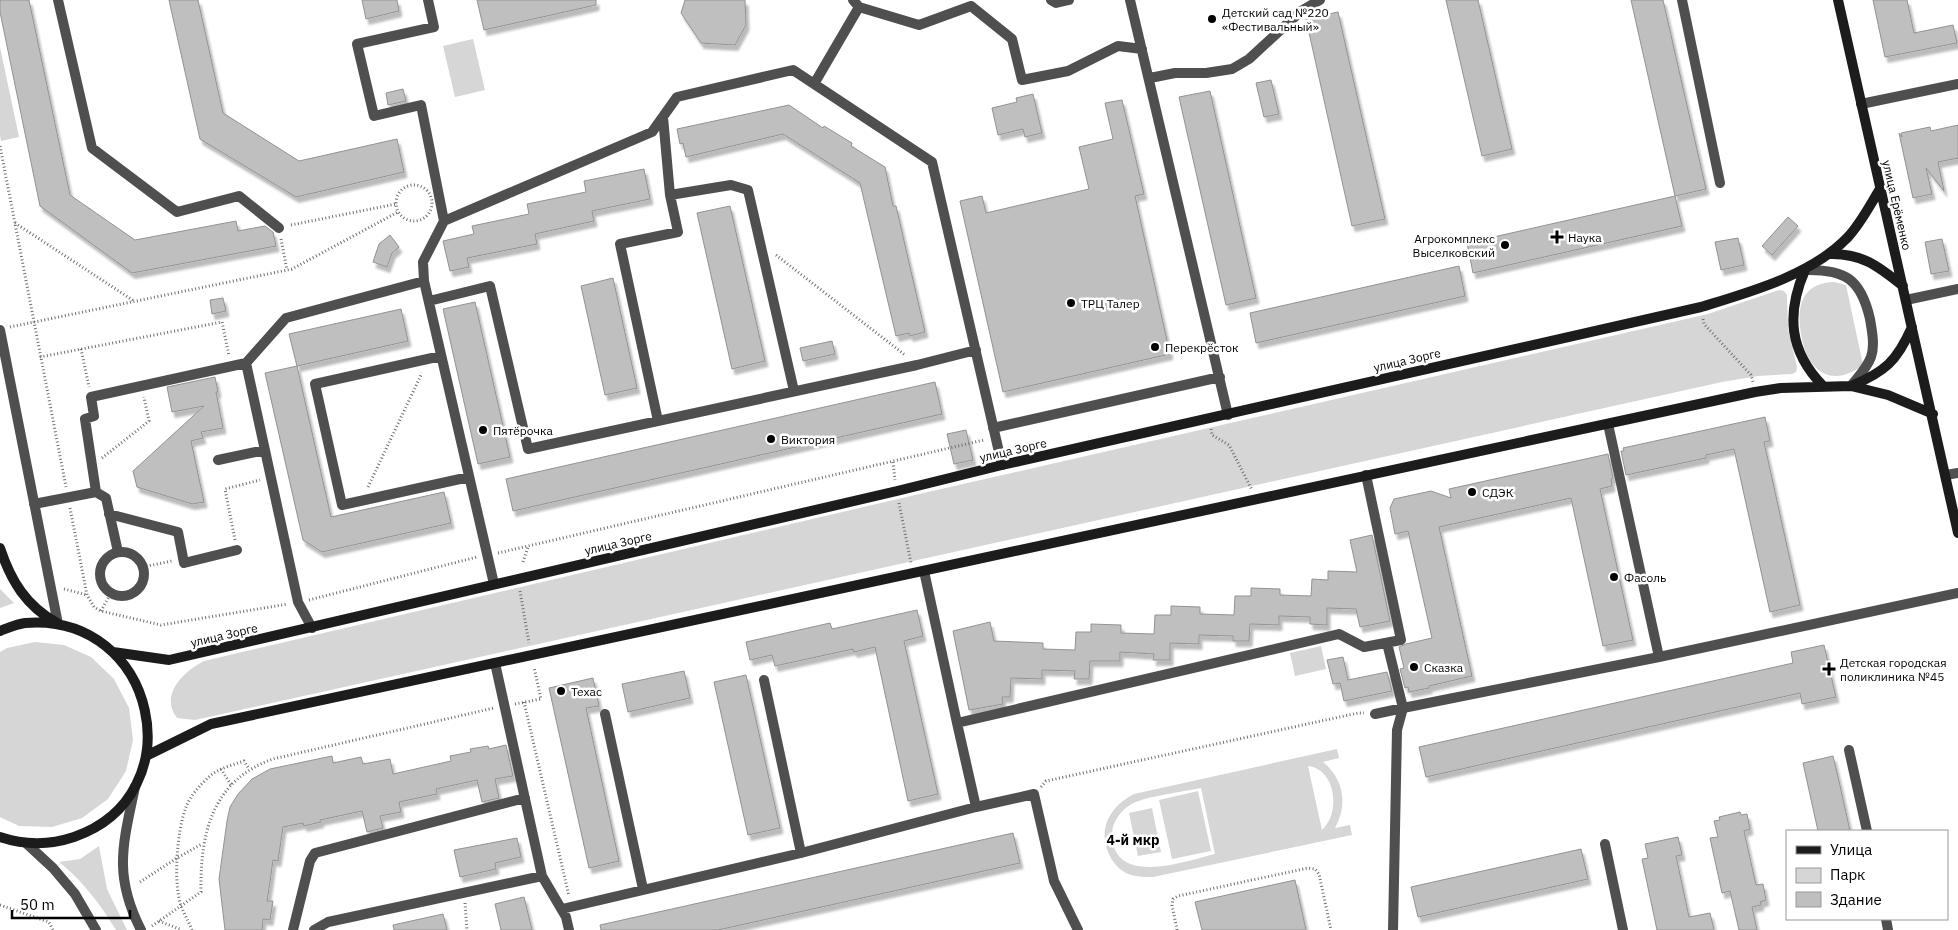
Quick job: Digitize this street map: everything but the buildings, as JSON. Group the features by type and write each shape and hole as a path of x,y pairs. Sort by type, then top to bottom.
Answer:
{"main road":[{"name":"улица Ерёменко","path":"1838,0 1933,414 1958,533"},
{"name":"улица Зорге","path":"113,652 169,660 897,492 1002,465 1701,307 1805,270 1829,254 1849,236 1880,189"},
{"path":"1829,254 1842,254 1867,260 1903,286"},
{"path":"1805,270 1795,297 1793,328 1803,360 1811,373 1823,386"},
{"path":"1851,386 1872,377 1892,362 1903,348 1912,327"},
{"path":"146,756 211,724 1756,392 1781,388 1851,386 1888,395 1933,414"},
{"path":"0,548 14,582 32,605 58,624 87,634 113,652 131,674 143,700 148,728 146,756 135,787 115,813 89,832 58,842 26,843 0,836"},
{"path":"0,631 24,623 58,624"}],"street":[{"path":"58,0 92,148 177,212 239,196 279,228"},
{"path":"428,0 434,27 358,44 374,116 421,106 444,221 423,262 424,281 494,584"},
{"path":"1051,0 1056,3 1068,0"},
{"path":"1130,0 1150,78 1228,415"},
{"path":"1150,78 1175,73 1232,69 1249,59 1301,11 1320,0"},
{"path":"1682,0 1720,183"},
{"path":"814,84 856,3 919,25 971,3 1012,39 1022,80 1068,71 1118,46 1142,49"},
{"path":"444,221 652,132 676,97 793,70 932,162 1002,465"},
{"path":"1861,104 1958,84"},
{"path":"658,421 620,244 678,232 670,195 663,117"},
{"path":"670,195 730,186 748,190 794,391"},
{"path":"1805,270 1825,269 1846,276 1863,295 1871,326 1873,345 1871,357 1851,386"},
{"path":"96,492 85,418 94,416 91,397 246,363 286,318 424,281"},
{"path":"429,301 490,286 528,449 917,365 976,350"},
{"path":"1906,300 1958,289"},
{"path":"4,329 34,504 58,624"},
{"path":"441,356 315,384 342,505 469,477"},
{"path":"246,363 298,602 312,628"},
{"path":"994,428 1220,377"},
{"path":"1608,424 1659,657"},
{"path":"218,460 265,450"},
{"path":"1946,475 1958,473"},
{"path":"957,723 1339,634 1343,634 1360,647 1401,640 1366,476"},
{"path":"34,504 96,492 106,498 118,552"},
{"path":"109,514 178,532 184,563 237,550"},
{"path":"118,552 128,553 138,558 143,567 144,576 142,584 136,592 128,596 110,593 103,586 100,576 102,565 108,557 118,552"},
{"path":"924,571 976,807"},
{"path":"1375,714 1659,657 1958,593"},
{"path":"1387,643 1403,708 1397,730 1393,930"},
{"path":"496,663 542,876 567,908 566,918 569,930"},
{"path":"764,680 801,853"},
{"path":"605,714 643,889"},
{"path":"1849,750 1867,830"},
{"path":"135,787 124,841 122,864 124,887 130,910 141,930"},
{"path":"567,908 801,853 976,807 1034,794 1054,881 1073,929"},
{"path":"293,930 310,860 315,853 525,798"},
{"path":"26,843 53,868 75,894 96,930"},
{"path":"1605,844 1623,930"},
{"path":"314,930 328,922 542,876"}],"path":[{"path":"412,185 420,186 428,191 432,199 432,208 421,221 412,222 404,219 398,212 396,204 398,195 404,188 412,185"},
{"path":"286,270 279,228 396,204"},
{"path":"4,329 292,269 398,212"},
{"path":"14,222 134,301"},
{"path":"761,243 917,365"},
{"path":"1701,307 1704,324 1751,375 1756,392"},
{"path":"40,357 222,322 231,366"},
{"path":"81,349 91,397"},
{"path":"361,501 428,359"},
{"path":"92,466 148,422 142,386"},
{"path":"1209,419 1212,435 1229,445 1257,499"},
{"path":"893,462 913,574"},
{"path":"237,550 225,489 271,477"},
{"path":"523,562 528,546"},
{"path":"143,567 183,558"},
{"path":"50,585 87,595"},
{"path":"519,588 530,646"},
{"path":"102,611 110,593"},
{"path":"146,930 201,892 203,844 221,797 231,784 249,769 273,759 541,698 534,664"},
{"path":"524,702 567,908"},
{"path":"1034,794 1046,781 1358,713 1375,714"},
{"path":"192,930 181,905 178,889 177,858 180,830 187,805 197,790 211,775 221,769 244,760 249,769"},
{"path":"221,769 231,784"},
{"path":"140,882 203,844"},
{"path":"1177,930 1172,905 1173,899 1178,896 1308,868 1315,869 1319,874 1331,930"},
{"path":"465,893 467,930"},
{"path":"0,905 49,922 53,930"},
{"path":"159,921 182,930"}],"green space":[{"path":"473,39 485,90 455,97 443,46"},
{"path":"0,47 19,137 1,141 0,135"},
{"path":"1834,282 1846,285 1863,365 1852,372 1832,376 1816,368 1805,351 1800,329 1800,309 1807,293 1813,287"},
{"path":"1779,290 1784,291 1787,295 1788,329 1797,367 1796,372 1792,374 1758,376 1722,382 195,720 177,718 172,709 172,692 176,685 196,665 204,661 928,492 1708,314"},
{"path":"0,589 14,603 0,608"},
{"path":"35,642 64,645 91,657 114,679 129,708 133,740 126,771 108,799 82,818 52,827 19,826 0,817 0,652 7,648"},
{"path":"1321,646 1326,669 1295,676 1290,653"},
{"path":"1337,749 1339,758 1323,762 1336,776 1342,793 1342,810 1335,828 1350,825 1352,835 1153,877 1136,876 1117,867 1105,843 1106,826 1113,811 1134,794","holes":["1308,766 1317,769 1325,775 1333,793 1332,813 1322,830","1201,788 1215,854 1170,865 1153,867 1137,866 1124,861 1116,851 1112,834 1117,818 1126,808 1145,799"]},
{"path":"1198,791 1211,851 1172,859 1159,800"},
{"path":"1152,808 1161,852 1138,856 1129,813"},
{"path":"99,846 107,889 127,930 116,930 90,893 59,862 80,859"}],"place":[{"name":"Детский сад №220 «Фестивальный»","path":"1212,19"},
{"name":"Наука","path":"1557,237"},
{"name":"Агрокомплекс Выселковский","path":"1505,245"},
{"name":"ТРЦ Талер","path":"1071,303"},
{"name":"Перекрёсток","path":"1155,347"},
{"name":"Пятёрочка","path":"483,430"},
{"name":"Виктория","path":"771,439"},
{"name":"СДЭК","path":"1472,492"},
{"name":"Фасоль","path":"1614,577"},
{"name":"Сказка","path":"1414,667"},
{"name":"Детская городская поликлиника №45","path":"1829,669"},
{"name":"Техас","path":"561,691"}],"district":[{"name":"4-й мкр","path":"1133,840"}]}
